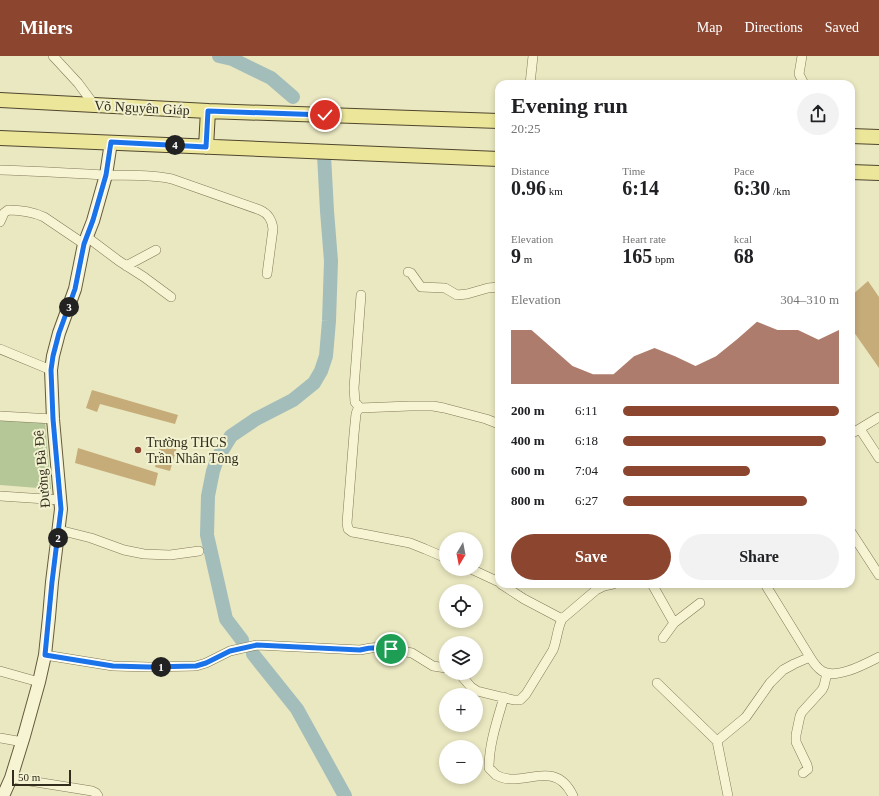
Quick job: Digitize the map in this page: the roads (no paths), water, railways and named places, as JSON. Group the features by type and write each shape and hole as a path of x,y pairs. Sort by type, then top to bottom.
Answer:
{"main road":[{"name":"Võ Nguyên Giáp","path":"0,100 208,111 495,121"},
{"path":"206,147 208,111"},
{"path":"855,136 879,137"},
{"path":"0,138 495,158"},
{"path":"855,172 879,173"}],"street":[{"path":"53,56 78,83 95,106"},
{"path":"530,80 532,56"},
{"path":"802,56 799,74 802,80"},
{"name":"Đường Bà Đê","path":"3,796 11,778 39,682 45,655 61,509 53,419 51,370 53,356 59,333 75,289 85,240 93,220 106,175 111,142"},
{"path":"0,170 106,175 145,175 172,179 265,212 272,220 273,229 267,274"},
{"path":"0,222 4,213 8,210 38,214 85,240 172,298"},
{"path":"126,266 156,250"},
{"path":"408,272 421,287 445,288 457,295 495,287"},
{"path":"360,408 355,402 354,388 361,295"},
{"path":"0,349 51,370"},
{"path":"360,408 433,406 495,422"},
{"path":"360,408 356,414 354,434 347,523 348,529 358,533 410,543 439,555"},
{"path":"0,416 53,419"},
{"path":"855,432 879,417"},
{"path":"860,429 879,458"},
{"path":"0,496 60,500"},
{"path":"59,530 91,538 124,550 144,554 170,555 199,550"},
{"path":"855,538 879,576"},
{"path":"483,575 495,581"},
{"path":"508,588 524,599 562,619"},
{"path":"465,680 477,691 518,700 522,698 553,650 558,628 562,619 600,588"},
{"path":"654,588 674,623"},
{"path":"767,588 810,657 821,671 837,674 843,673 879,657"},
{"path":"663,638 674,623 700,602"},
{"path":"45,655 113,666 185,667 202,665 230,651 257,645 360,650 380,647 412,653 433,666 439,667"},
{"path":"717,741 746,717 770,683 783,670 810,657"},
{"path":"0,671 39,682"},
{"path":"803,773 808,769 808,765 796,742 800,716 822,690 827,673"},
{"path":"657,683 717,741 728,796"},
{"path":"504,697 493,736 489,756 489,768 496,774 513,779 553,776 564,783 574,796"},
{"path":"0,738 23,742"},
{"path":"11,778 92,790 98,796"}],"waterway":[{"path":"219,56 232,59 271,78 293,97"},
{"path":"242,640 226,619 207,535 208,496 213,471 218,457 231,436 256,419 293,400 314,383 321,371 326,356 331,261 324,155"},
{"path":"253,654 297,709 345,796"}],"place":[{"name":"Trường THCS Trần Nhân Tông","path":"138,450"}]}
